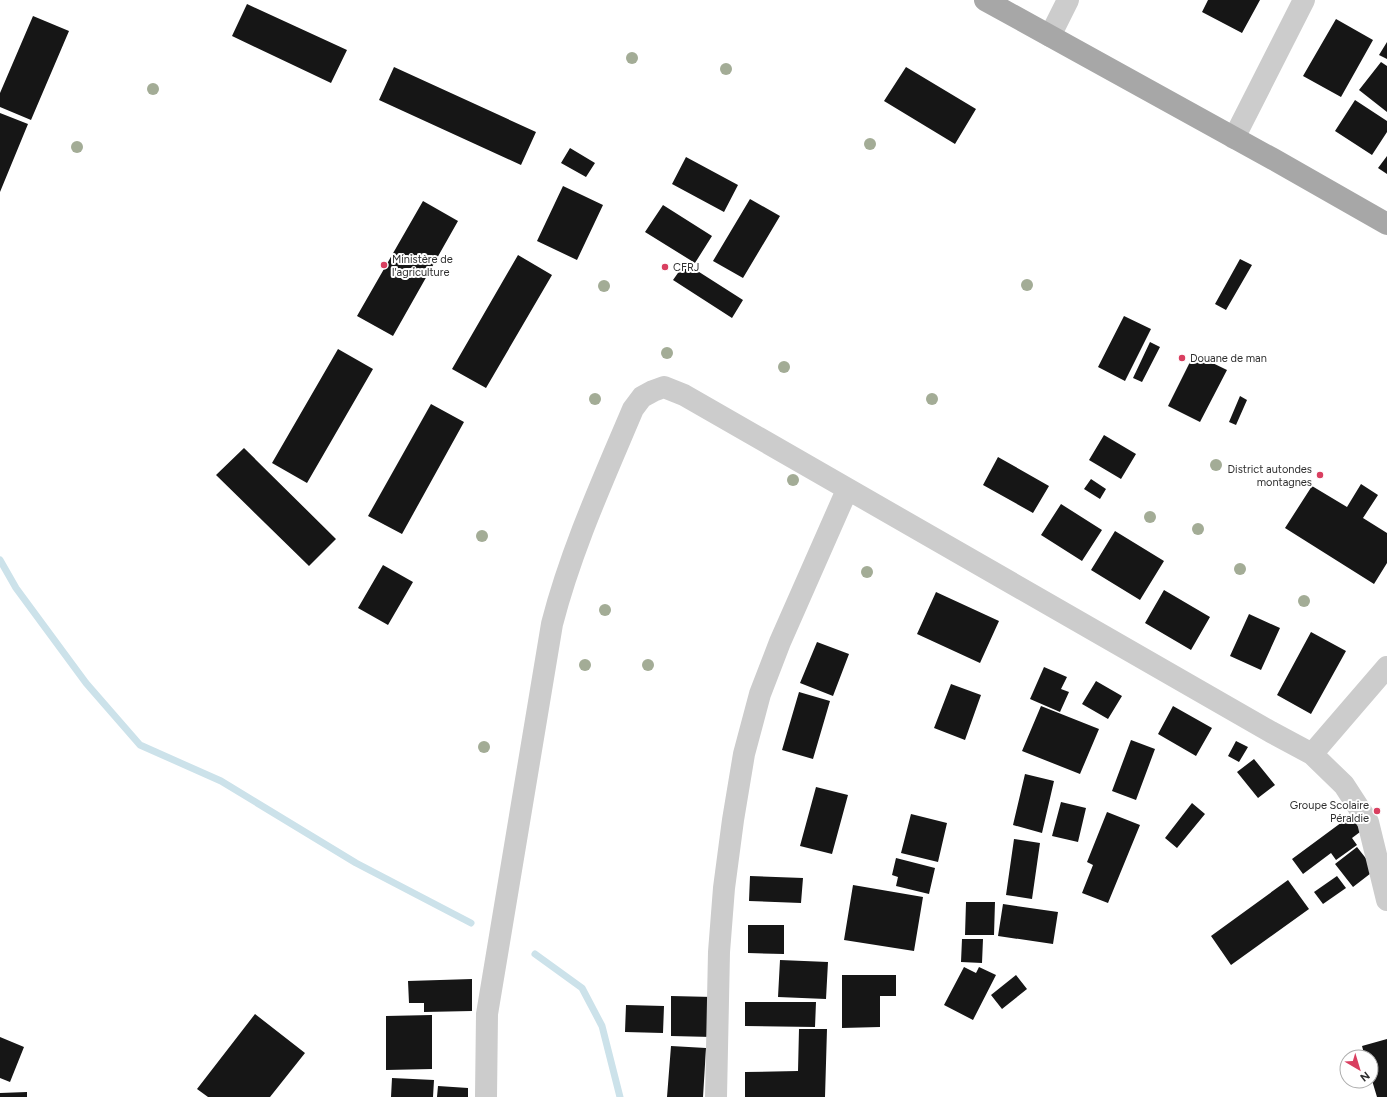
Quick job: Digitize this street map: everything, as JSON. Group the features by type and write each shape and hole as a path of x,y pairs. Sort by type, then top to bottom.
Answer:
{"main road":[{"path":"985,0 1387,224"}],"street":[{"path":"1050,36 1068,0"},
{"path":"1234,138 1304,0"},
{"path":"486,1097 487,1014 552,624 569,565 633,409 642,397 664,387 684,395 847,490 1312,754 1344,785 1368,822 1387,900"},
{"path":"716,1097 719,952 724,888 744,754 760,694 780,642 847,490"},
{"path":"1312,754 1387,667"}],"building":[{"path":"1208,0 1260,0 1242,33 1202,12"},
{"path":"247,4 347,50 331,83 232,36"},
{"path":"33,16 69,31 31,120 0,107 0,93"},
{"path":"1336,19 1373,40 1341,97 1303,76"},
{"path":"1387,42 1387,59 1379,55"},
{"path":"1381,62 1387,66 1387,112 1359,90"},
{"path":"394,67 536,132 521,165 379,100"},
{"path":"906,67 976,109 955,144 884,101"},
{"path":"1355,100 1387,121 1387,132 1372,155 1335,131"},
{"path":"0,113 28,124 0,192"},
{"path":"570,148 595,163 586,177 561,163"},
{"path":"1387,156 1387,174 1378,168"},
{"path":"686,157 738,185 724,212 672,184"},
{"path":"563,186 603,205 577,260 537,241"},
{"path":"750,199 780,216 743,278 713,261"},
{"path":"423,201 458,221 393,336 357,316"},
{"path":"663,205 712,236 695,263 645,232"},
{"path":"518,255 552,275 486,388 452,369"},
{"path":"1240,259 1252,265 1226,310 1215,304"},
{"path":"685,263 743,300 732,318 673,280"},
{"path":"1124,316 1151,329 1125,381 1098,367"},
{"path":"1150,342 1160,347 1142,382 1133,378"},
{"path":"338,349 373,369 307,483 272,463"},
{"path":"1194,354 1227,370 1200,422 1168,406"},
{"path":"1240,396 1247,400 1236,425 1229,422"},
{"path":"431,404 464,422 402,534 368,516"},
{"path":"1104,435 1136,454 1121,479 1089,460"},
{"path":"244,448 336,539 309,566 216,475"},
{"path":"998,457 1049,486 1033,513 983,485"},
{"path":"1091,479 1106,489 1100,499 1084,489"},
{"path":"1361,484 1378,495 1363,518 1387,533 1387,563 1374,584 1285,528 1312,486 1347,507"},
{"path":"1061,504 1102,530 1082,561 1041,535"},
{"path":"1115,531 1164,561 1140,600 1091,570"},
{"path":"383,565 413,582 388,625 358,608"},
{"path":"1164,590 1210,617 1191,650 1145,623"},
{"path":"936,592 999,621 980,663 917,634"},
{"path":"1249,614 1280,628 1261,670 1230,656"},
{"path":"1311,632 1346,651 1311,714 1277,695"},
{"path":"817,642 849,654 833,696 800,683"},
{"path":"1044,667 1067,677 1061,689 1069,692 1060,712 1030,699"},
{"path":"1096,681 1122,696 1108,719 1082,704"},
{"path":"951,684 981,695 965,740 934,728"},
{"path":"799,692 830,701 813,759 782,750"},
{"path":"1041,706 1099,729 1080,774 1022,751"},
{"path":"1173,706 1212,728 1196,756 1158,734"},
{"path":"1131,740 1155,749 1136,800 1112,791"},
{"path":"1236,741 1248,747 1239,762 1228,756"},
{"path":"1254,759 1275,785 1258,798 1237,772"},
{"path":"1025,774 1054,781 1042,833 1013,825"},
{"path":"816,787 848,795 832,854 800,846"},
{"path":"1061,802 1086,808 1078,842 1052,836"},
{"path":"1192,803 1205,814 1177,848 1165,838"},
{"path":"1357,811 1368,826 1352,838 1357,845 1336,860 1331,853 1303,874 1292,859"},
{"path":"1107,812 1140,825 1108,903 1082,893 1093,865 1087,862"},
{"path":"911,814 947,823 938,862 901,853"},
{"path":"1014,839 1040,843 1032,899 1006,895"},
{"path":"1357,847 1375,870 1353,887 1335,864"},
{"path":"896,858 935,868 929,894 896,886 898,877 892,875"},
{"path":"750,876 803,878 801,903 749,901"},
{"path":"1337,876 1346,888 1323,904 1314,892"},
{"path":"1288,880 1309,909 1231,965 1211,936"},
{"path":"853,885 923,897 914,951 844,940"},
{"path":"966,902 995,902 994,935 965,935"},
{"path":"1003,904 1058,912 1053,944 998,936"},
{"path":"748,925 784,925 784,954 748,953"},
{"path":"962,939 983,939 982,963 961,962"},
{"path":"780,960 828,962 826,999 778,997"},
{"path":"964,967 976,973 979,967 996,975 973,1020 944,1005"},
{"path":"842,975 896,975 896,996 880,996 880,1027 842,1028"},
{"path":"1016,975 1027,989 1002,1009 991,995"},
{"path":"472,979 472,1011 424,1012 424,1003 409,1003 408,981"},
{"path":"671,996 713,997 712,1037 671,1036"},
{"path":"745,1002 816,1002 815,1027 745,1026"},
{"path":"626,1005 664,1006 663,1033 625,1032"},
{"path":"255,1014 305,1053 270,1097 208,1097 197,1089"},
{"path":"432,1015 432,1069 386,1070 386,1016"},
{"path":"799,1029 827,1029 825,1097 745,1097 745,1072 798,1071"},
{"path":"0,1037 24,1047 10,1082 0,1078"},
{"path":"1387,1039 1387,1097 1377,1097 1375,1089 1379,1089 1379,1049 1363,1049 1362,1046"},
{"path":"671,1046 706,1048 703,1097 667,1097"},
{"path":"392,1078 434,1080 433,1097 391,1097"},
{"path":"438,1086 468,1088 468,1097 437,1097"},
{"path":"27,1092 27,1097 0,1097 0,1093"}],"waterway":[{"path":"0,560 16,588 86,683 140,745 221,781 356,863 471,923"},
{"path":"535,954 582,988 602,1026 620,1097"}],"place":[{"name":"Ministère de l'agriculture","path":"384,265"},
{"name":"CFRJ","path":"665,267"},
{"name":"Douane de man","path":"1182,358"},
{"name":"District autondes montagnes","path":"1320,475"},
{"name":"Groupe Scolaire Péraldie","path":"1377,811"}]}
